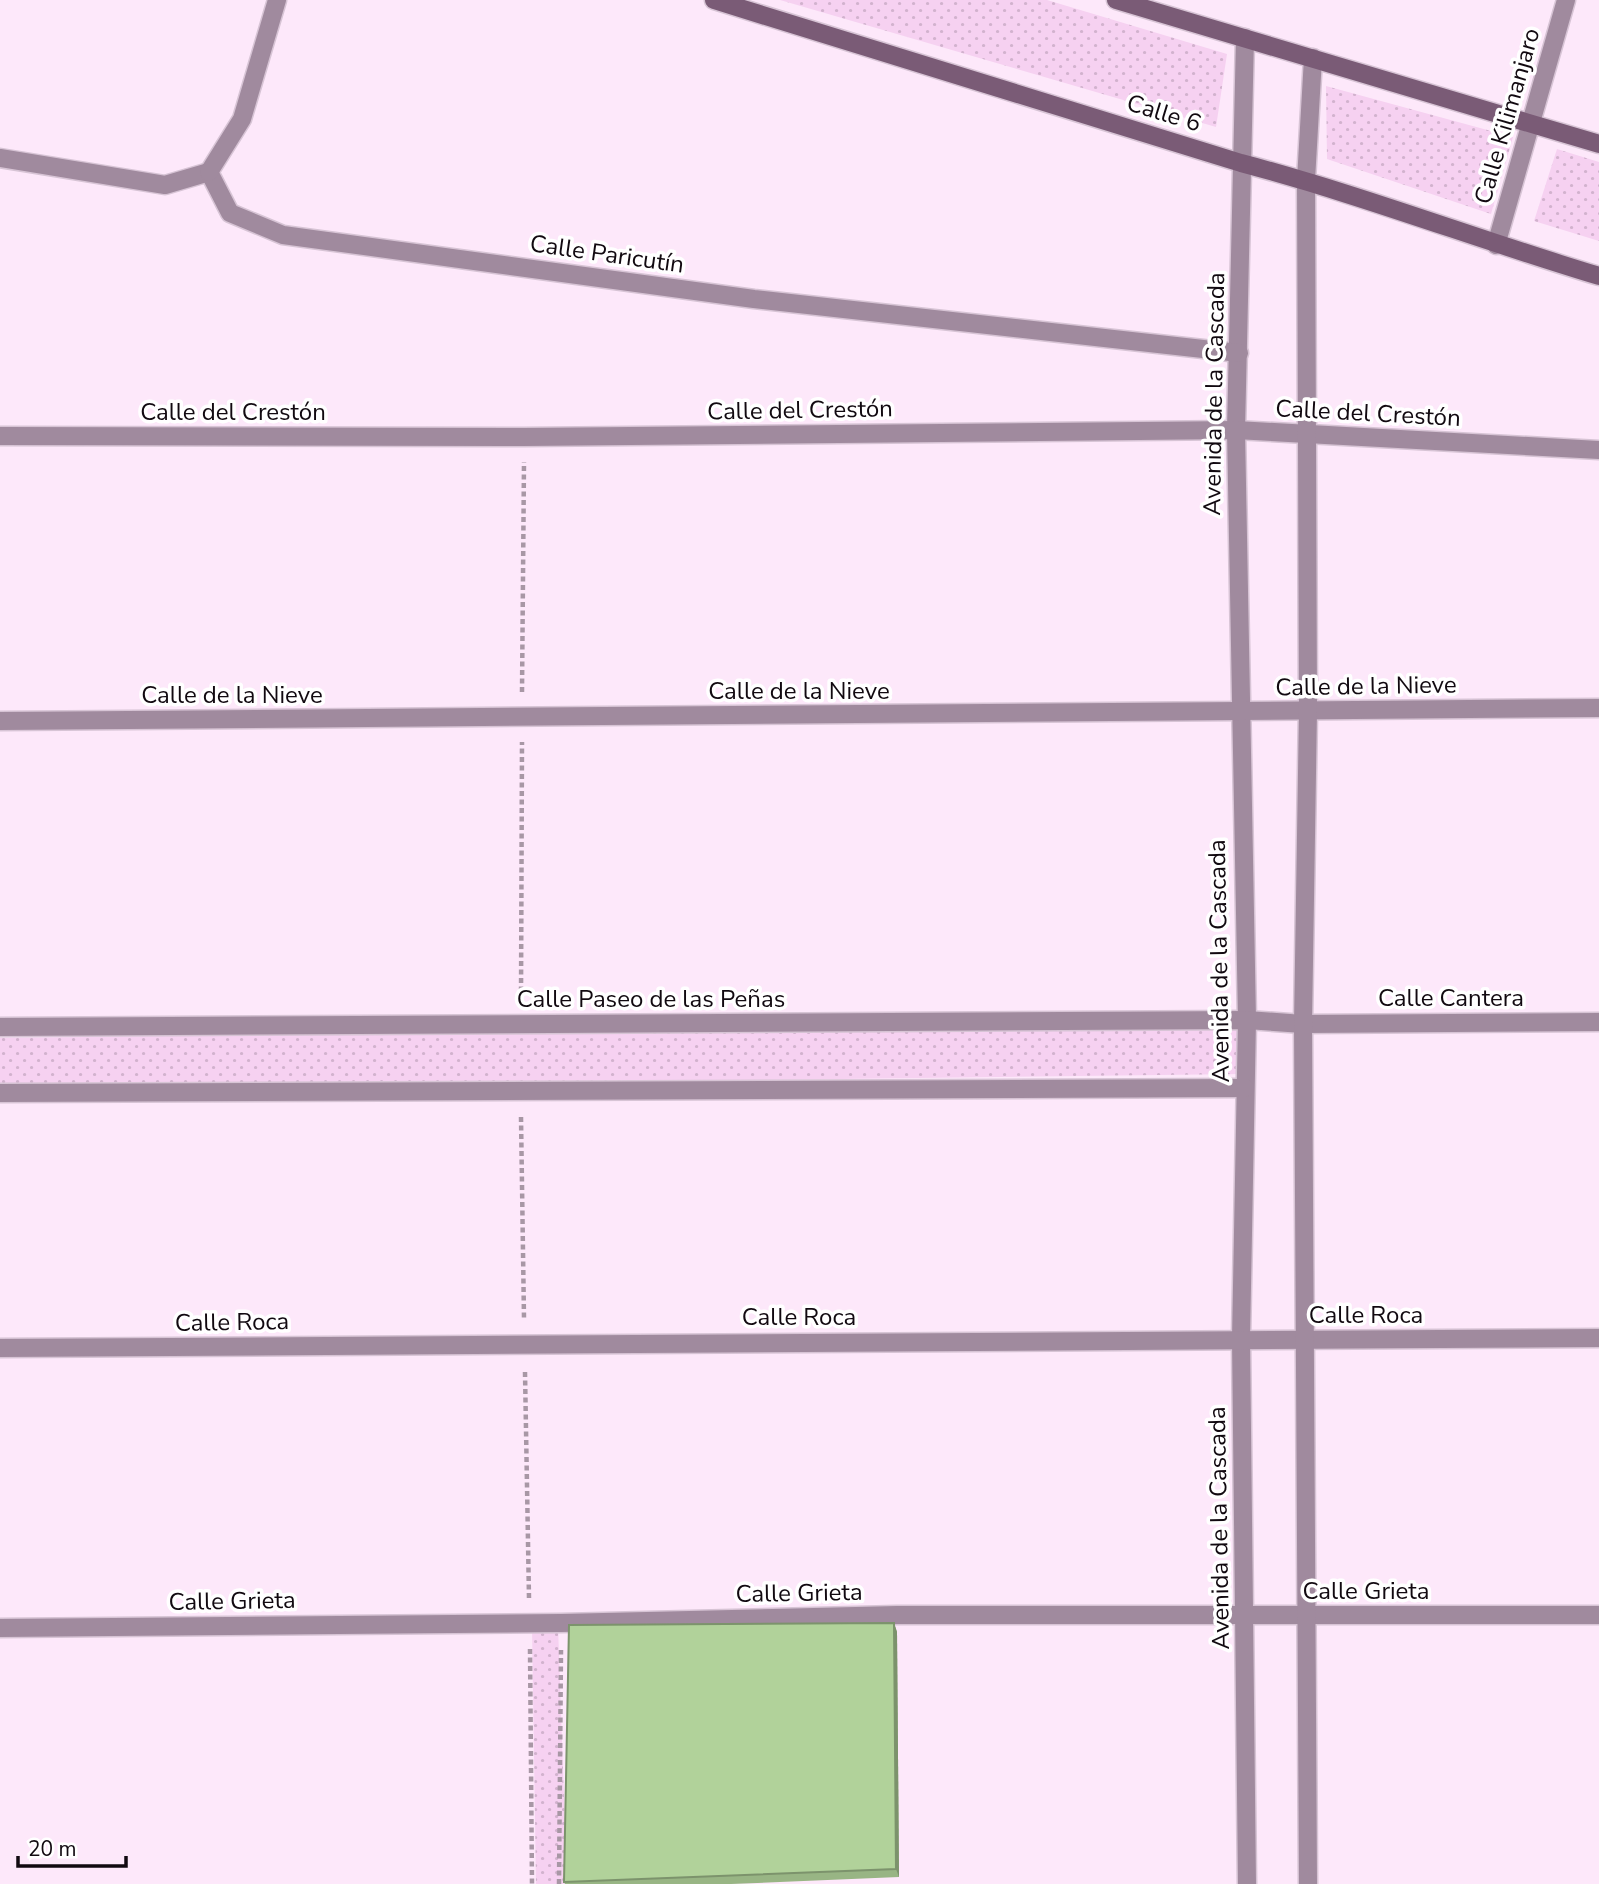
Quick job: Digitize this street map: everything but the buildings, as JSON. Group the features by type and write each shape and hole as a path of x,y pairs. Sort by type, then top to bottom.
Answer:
{"main road":[{"name":"Calle 6","path":"714,0 1241,163 1307,180 1496,245 1599,276"},
{"path":"1116,0 1599,144"}],"street":[{"path":"0,158 165,185 209,172 242,119 277,0"},
{"name":"Calle Kilimanjaro","path":"1496,245 1566,0"},
{"name":"Avenida de la Cascada","path":"1245,38 1236,430 1247,1020 1241,1339 1247,1884"},
{"path":"1308,1884 1303,1024 1308,710 1307,180 1313,58"},
{"name":"Calle Paricutín","path":"209,172 230,213 282,235 754,299 1239,353"},
{"name":"Calle del Crestón","path":"0,436 524,437 1236,430 1599,450"},
{"name":"Calle de la Nieve","path":"0,722 1599,708"},
{"name":"Calle Paseo de las Peñas","path":"0,1027 1247,1020 1303,1024"},
{"name":"Calle Cantera","path":"1303,1024 1599,1021"},
{"path":"0,1093 1245,1088"},
{"name":"Calle Roca","path":"0,1348 1599,1338"},
{"name":"Calle Grieta","path":"0,1628 561,1623 897,1615 1599,1615"}],"path":[{"path":"521,1024 524,437"},
{"path":"520,1092 532,1884"},
{"path":"559,1884 561,1623"}],"shaded area":[{"path":"780,0 1047,0 1227,54 1216,127"},
{"path":"1326,86 1513,137 1491,214 1327,159"},
{"path":"1557,149 1599,162 1599,241 1534,221"},
{"path":"1242,1029 1243,1074 531,1083 0,1086 0,1038 529,1032"},
{"path":"558,1626 567,1884 536,1884 532,1628"}]}
